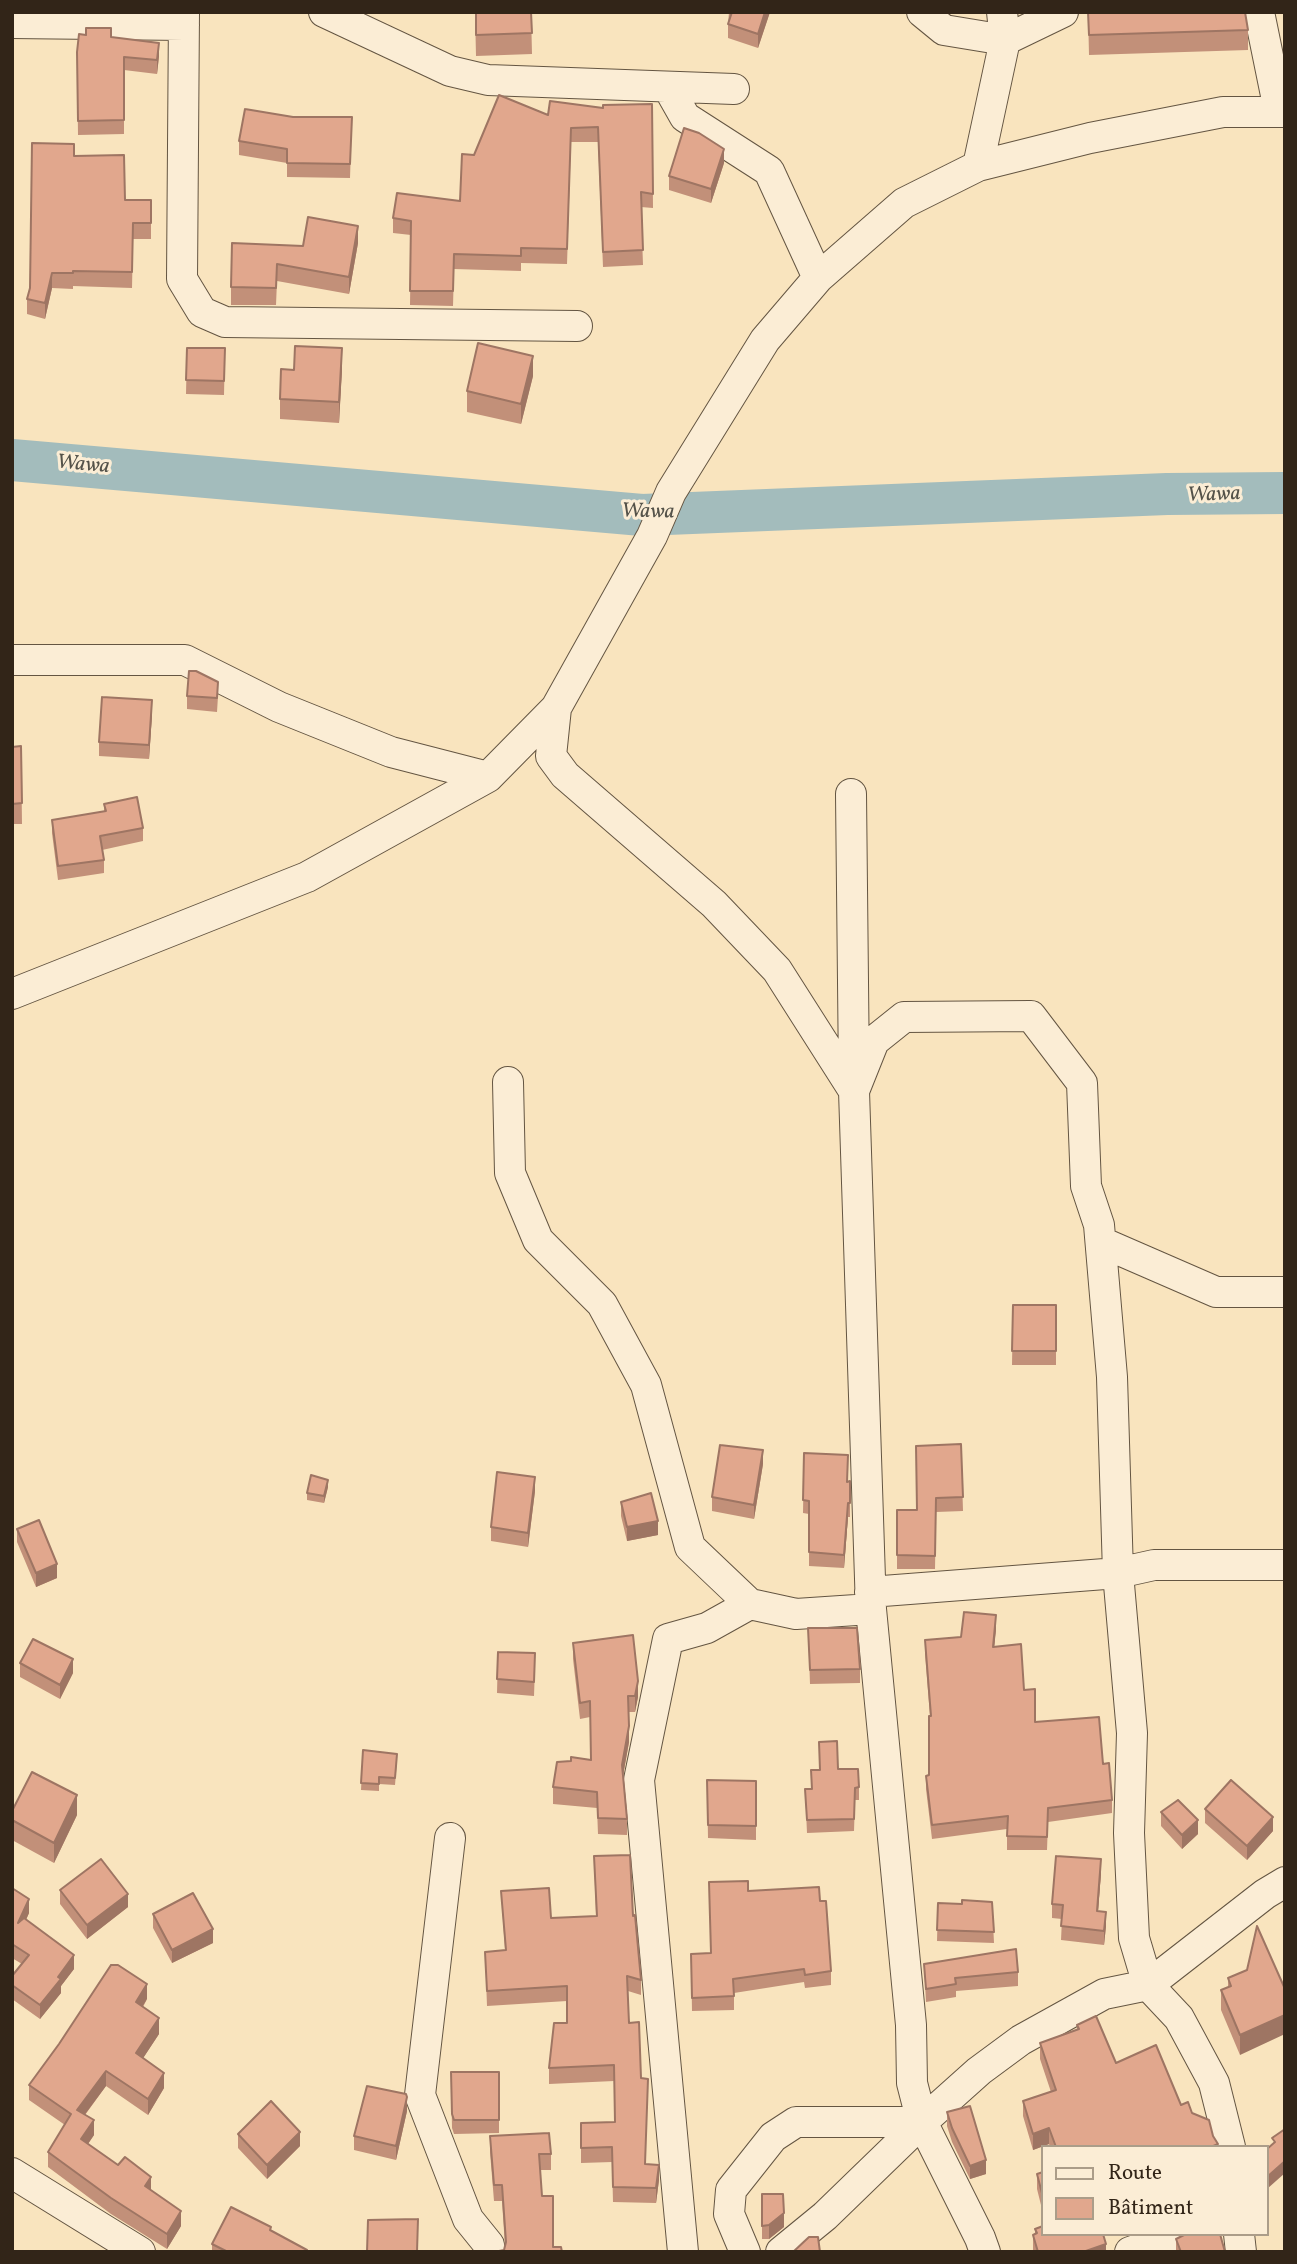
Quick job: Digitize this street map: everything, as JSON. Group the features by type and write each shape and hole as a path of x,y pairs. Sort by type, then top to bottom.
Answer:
{"street":[{"path":"324,12 450,71 488,80 734,89"},
{"path":"922,12 944,30 1003,26 1063,12"},
{"path":"12,994 307,877 488,778 556,708 652,536 671,492 765,340 818,278 904,203 978,166 1090,138 1209,115 1282,111 1259,12"},
{"path":"12,23 184,18 182,279 202,312 225,322 577,327"},
{"path":"978,166 1003,26"},
{"path":"668,87 685,117 769,171 818,278"},
{"path":"12,660 185,660 279,707 391,752 488,778"},
{"path":"556,708 551,756 565,775 714,904 777,970 854,1091"},
{"path":"851,793 854,1091 871,1600 911,2025 912,2083 922,2122 985,2252"},
{"path":"854,1091 874,1041 904,1017 1031,1016 1082,1083 1086,1186 1099,1225 1112,1377 1118,1573 1132,1734 1129,1833 1134,1938 1148,1985 1180,2018 1214,2083 1230,2145"},
{"path":"508,1082 510,1173 538,1240 601,1304 646,1385 690,1548 750,1604 796,1614 871,1600 1118,1573 1154,1565 1285,1565"},
{"path":"1101,1242 1216,1292 1285,1292"},
{"path":"683,2252 639,1780 668,1639 707,1628 750,1604"},
{"path":"450,1838 420,2095 468,2219 489,2245 491,2252"},
{"path":"781,2252 825,2216 979,2071 1021,2040 1104,1994 1148,1985 1265,1894 1285,1882"},
{"path":"745,2252 729,2214 731,2190 773,2137 796,2122 922,2122"},
{"path":"12,2174 140,2252"},
{"path":"1130,2252 1176,2236"}],"building":[{"path":"476,12 531,12 532,33 476,35"},
{"path":"732,12 765,12 758,34 728,24"},
{"path":"1088,12 1245,12 1248,30 1089,35"},
{"path":"86,28 111,28 111,37 159,43 157,60 124,57 124,120 78,121 77,52 79,34 86,35"},
{"path":"499,95 548,115 550,101 603,108 603,105 652,104 653,194 641,192 643,250 603,252 598,127 571,128 567,249 521,248 521,256 454,254 453,291 410,291 411,221 393,218 397,193 460,201 462,154 474,155"},
{"path":"245,109 293,117 352,117 350,164 287,163 287,149 239,141"},
{"path":"684,128 699,133 724,149 711,189 669,176"},
{"path":"32,143 74,144 74,156 124,155 125,200 151,200 151,223 133,223 132,272 52,273 45,303 27,299 30,288"},
{"path":"308,217 358,226 349,277 277,264 276,288 231,287 232,243 303,246"},
{"path":"478,343 533,356 521,404 467,391"},
{"path":"295,346 342,348 339,402 280,399 281,369 294,370"},
{"path":"187,348 225,348 224,381 186,380"},
{"path":"189,671 196,671 218,682 217,698 187,696"},
{"path":"102,697 152,700 149,745 99,742"},
{"path":"21,746 22,803 12,804 12,747"},
{"path":"137,797 143,828 100,836 104,860 58,866 52,820 106,811 104,804"},
{"path":"1013,1305 1056,1305 1056,1351 1012,1351"},
{"path":"961,1444 963,1497 936,1498 935,1556 897,1555 897,1510 917,1510 916,1446"},
{"path":"720,1445 763,1450 754,1505 712,1497"},
{"path":"804,1453 848,1455 847,1482 850,1481 850,1503 844,1555 809,1552 809,1501 803,1500"},
{"path":"497,1472 535,1477 528,1533 491,1527"},
{"path":"311,1475 328,1480 324,1496 307,1493"},
{"path":"651,1493 658,1521 627,1527 621,1502"},
{"path":"39,1520 57,1564 36,1573 17,1529"},
{"path":"964,1612 996,1615 993,1647 1021,1644 1024,1690 1035,1689 1035,1722 1099,1717 1103,1764 1109,1763 1112,1800 1048,1808 1047,1837 1007,1836 1008,1816 932,1825 926,1776 929,1775 931,1716 925,1640 961,1637"},
{"path":"808,1628 857,1628 860,1669 810,1670"},
{"path":"633,1635 638,1681 635,1696 628,1696 629,1726 622,1765 627,1819 598,1818 597,1792 553,1787 557,1762 571,1761 571,1757 591,1760 590,1701 580,1703 573,1643"},
{"path":"33,1639 73,1659 60,1685 20,1663"},
{"path":"498,1652 535,1653 534,1682 497,1679"},
{"path":"837,1741 838,1769 858,1769 859,1787 855,1788 854,1819 807,1820 805,1789 812,1789 811,1770 820,1770 819,1742"},
{"path":"363,1750 397,1754 395,1778 379,1777 379,1784 361,1783"},
{"path":"32,1772 77,1795 54,1843 12,1820 12,1811"},
{"path":"707,1780 756,1781 756,1826 708,1825"},
{"path":"1231,1780 1273,1817 1247,1846 1205,1809"},
{"path":"1178,1800 1198,1820 1182,1835 1161,1812"},
{"path":"630,1855 633,1916 635,1915 641,1980 627,1976 629,2023 639,2022 641,2078 648,2079 645,2164 659,2165 656,2188 613,2187 612,2147 581,2148 581,2123 615,2122 614,2065 549,2068 554,2023 567,2023 567,1986 487,1991 485,1952 506,1950 501,1891 549,1888 551,1918 597,1916 594,1856"},
{"path":"1056,1856 1101,1859 1097,1911 1106,1912 1104,1931 1061,1926 1063,1905 1052,1904"},
{"path":"101,1859 128,1894 87,1925 60,1890"},
{"path":"748,1881 748,1891 819,1887 820,1901 826,1901 831,1971 805,1975 804,1969 733,1979 734,1996 692,1998 691,1954 711,1953 709,1882"},
{"path":"12,1888 29,1899 18,1923 24,1918 74,1955 58,1977 61,1979 40,2005 12,1985 12,1976 29,1955 12,1944"},
{"path":"193,1893 213,1929 172,1950 153,1914"},
{"path":"962,1900 992,1902 994,1932 937,1930 938,1903 962,1904"},
{"path":"1257,1926 1285,1989 1285,2015 1240,2035 1221,1990 1231,1986 1228,1978 1247,1970"},
{"path":"1016,1949 1018,1972 955,1978 956,1984 926,1989 924,1964"},
{"path":"111,1965 118,1965 147,1984 136,2002 159,2018 136,2053 164,2073 148,2099 106,2071 77,2110 94,2120 81,2139 118,2165 125,2157 151,2177 145,2186 181,2211 167,2234 111,2198 48,2152 71,2114 29,2085"},
{"path":"1096,2016 1116,2063 1156,2045 1181,2105 1188,2102 1192,2113 1209,2120 1218,2144 1055,2145 1049,2128 1033,2134 1023,2101 1056,2090 1040,2043 1079,2029 1077,2025"},
{"path":"451,2072 499,2072 499,2120 454,2120"},
{"path":"367,2086 406,2094 396,2146 354,2136"},
{"path":"271,2101 300,2132 267,2165 238,2134"},
{"path":"970,2106 986,2160 970,2166 947,2112"},
{"path":"1285,2129 1285,2161 1269,2175 1269,2147 1275,2142 1272,2138"},
{"path":"549,2133 551,2154 539,2154 542,2196 553,2196 553,2247 561,2247 562,2252 494,2252 504,2250 506,2242 502,2185 494,2185 490,2136"},
{"path":"1042,2172 1042,2193 1037,2174"},
{"path":"762,2194 783,2194 784,2213 769,2225 762,2226"},
{"path":"231,2207 271,2227 270,2230 307,2252 228,2252 212,2244"},
{"path":"418,2219 417,2252 367,2252 368,2220"},
{"path":"1042,2226 1042,2236 1104,2236 1106,2244 1083,2252 1038,2252 1033,2235 1037,2233 1035,2229"},
{"path":"1182,2236 1221,2236 1225,2252 1181,2252 1176,2239"},
{"path":"809,2237 818,2237 820,2252 793,2252"}],"waterway":[{"name":"Wawa","path":"12,460 642,515 1167,494 1285,493"}]}
